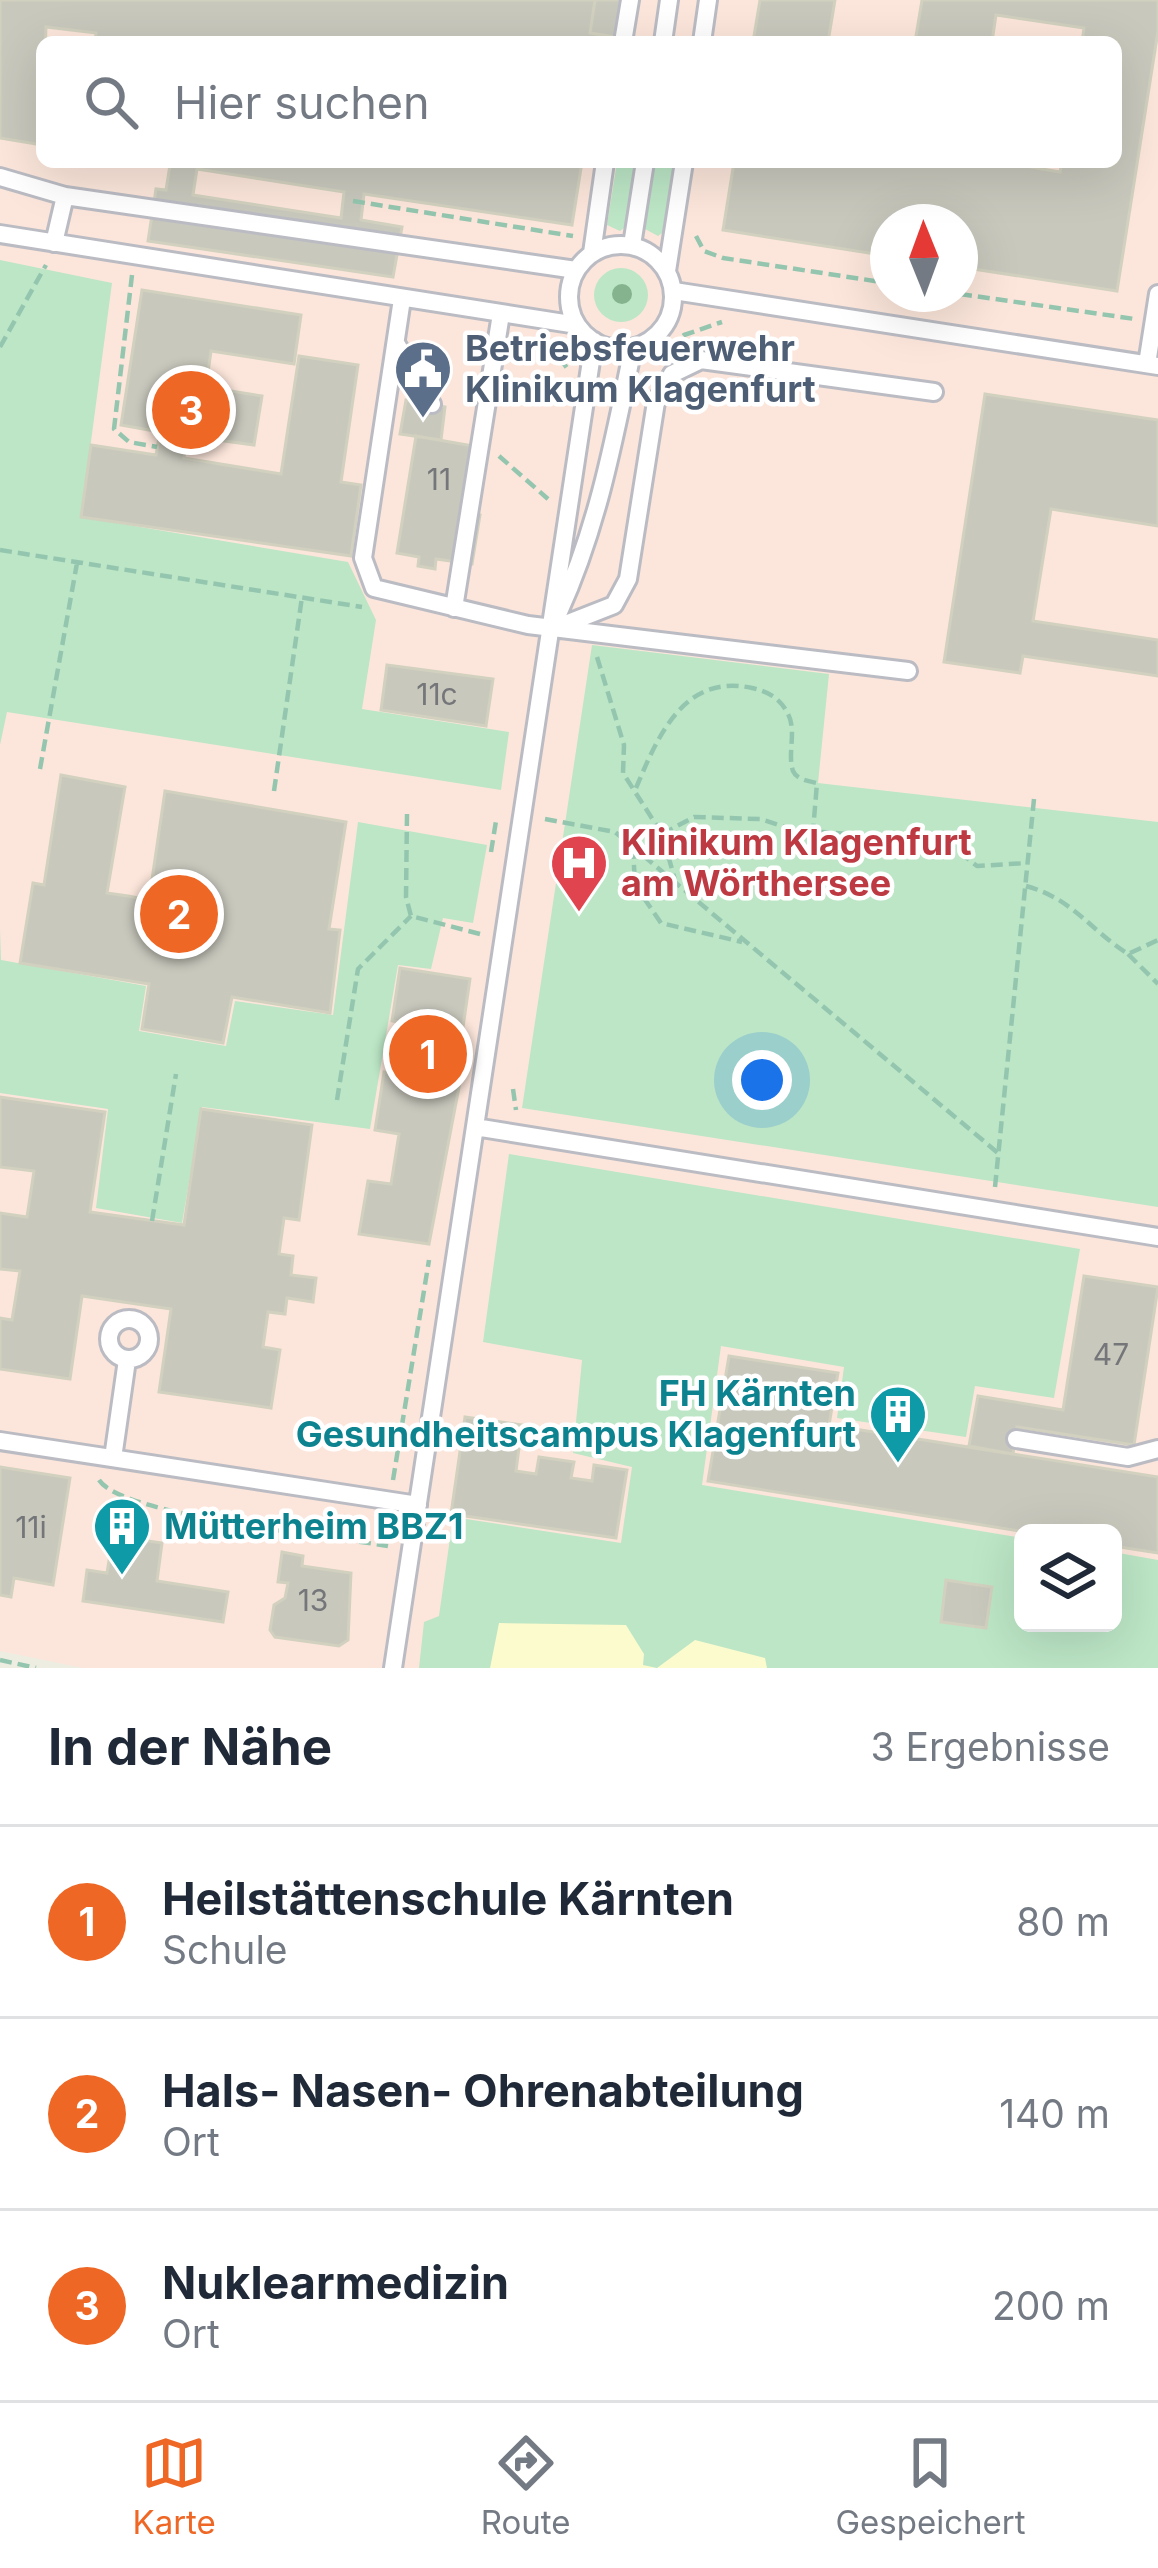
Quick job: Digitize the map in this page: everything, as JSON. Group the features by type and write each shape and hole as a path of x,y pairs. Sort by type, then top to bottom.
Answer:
{"lane":[{"path":"624,36 629,0"},
{"path":"664,36 669,0"},
{"path":"703,36 708,0"},
{"path":"592,253 604,168"},
{"path":"632,245 644,168"},
{"path":"667,271 683,168"},
{"path":"0,177 65,196 575,270"},
{"path":"54,243 65,196"},
{"path":"0,234 577,325"},
{"path":"611,245 632,245 652,254 667,271 674,291 670,318 656,336 633,348 594,341 577,325 569,288 575,270 592,253 611,245"},
{"path":"674,291 1152,365 1158,294"},
{"path":"402,299 363,570 374,588 551,629 908,671"},
{"path":"454,608 501,314"},
{"path":"393,1668 594,341"},
{"path":"395,342 432,404"},
{"path":"551,629 587,550 633,348"},
{"path":"551,629 614,605 628,580 656,402 672,374 701,360 934,392"},
{"path":"475,1126 1158,1237"},
{"path":"112,1458 127,1360"},
{"path":"1016,1439 1128,1457 1158,1449"},
{"path":"0,1442 418,1505"}],"path":[{"path":"353,201 577,236 580,218"},
{"path":"698,219 695,234 704,251 723,258 870,280"},
{"path":"0,347 54,243"},
{"path":"135,257 114,429 129,442 158,447"},
{"path":"978,296 1154,322"},
{"path":"539,338 552,344 569,373"},
{"path":"481,441 548,499"},
{"path":"545,520 549,490"},
{"path":"0,550 371,609"},
{"path":"40,770 77,563"},
{"path":"274,791 302,597"},
{"path":"590,634 624,746 623,773 662,834 676,883"},
{"path":"636,788 667,724 692,694 724,685 749,688 776,695 791,718 793,771 801,780 817,783 813,831"},
{"path":"995,1190 1034,799"},
{"path":"488,872 498,810 615,832 998,1153"},
{"path":"407,814 406,897 411,916"},
{"path":"662,834 694,817 760,819 813,831 903,838 957,850 977,866 1029,862"},
{"path":"634,847 635,885 661,923 746,943"},
{"path":"1026,886 1062,896 1101,937 1128,954 1158,984"},
{"path":"411,916 480,934 483,914"},
{"path":"338,1100 358,969 411,916"},
{"path":"1128,954 1158,940"},
{"path":"152,1221 176,1074"},
{"path":"392,1501 432,1243"},
{"path":"92,1455 100,1482 115,1496 196,1518 411,1550"},
{"path":"0,1660 36,1668"}],"shaded area":[{"name":"Klinikum Klagenfurt am Wörthersee","path":"0,0 1158,0 1158,1668 83,1668 0,1651"},
{"path":"616,168 636,168 628,225 620,231 607,225"},
{"path":"654,168 675,168 666,230 658,236 645,229"},
{"path":"0,260 112,283 81,517 348,562 376,620 362,709 509,732 501,790 7,712 0,745"},
{"path":"621,268 640,276 648,295 640,314 621,322 602,314 594,295 602,276"},
{"path":"592,645 829,674 818,783 1158,822 1158,1207 522,1108"},
{"path":"358,822 487,845 473,923 443,918 431,969 398,965 370,1129 202,1107 182,1223 96,1208 108,1109 0,1093 0,929 1,960 146,986 139,1031 226,1046 235,1001 333,1015"},
{"path":"509,1154 1080,1249 1054,1398 975,1386 966,1437 837,1418 844,1367 721,1346 702,1485 1014,1537 1014,1632 1122,1632 1122,1554 1158,1560 1158,1668 419,1668 424,1622 439,1616 453,1517 621,1543 632,1467 573,1453 582,1360 483,1342"}],"sand":[{"path":"499,1623 626,1625 644,1654 643,1665 657,1668 490,1668"},
{"path":"695,1640 765,1658 767,1668 657,1668"}],"building":[{"path":"0,0 595,0 590,33 602,36 96,36 46,27 46,36 36,36 36,144 0,138"},
{"path":"595,0 621,0 615,36 590,33"},
{"path":"760,0 835,0 829,36 754,36"},
{"path":"922,0 1158,0 1158,31 1117,291 978,270 978,204 870,204 870,253 723,230 733,168 1037,168 1060,172 1061,168 1122,168 1122,36 1083,36 1084,28 996,15 993,36 916,36"},
{"path":"170,168 581,168 572,225 364,194 361,220 402,227 393,277 148,241 156,189 166,190","holes":["197,169 344,192 341,218 193,195"]},
{"path":"142,290 301,315 294,364 211,351 206,387 262,396 254,445 187,436 184,458 281,474 299,356 358,365 341,482 361,485 351,556 81,517 91,445 156,455 160,432 121,425"},
{"path":"985,394 1158,420 1158,526 1051,509 1033,621 1158,640 1158,676 1023,656 1020,673 944,662"},
{"name":"Betriebsfeuerwehr Klinikum Klagenfurt","path":"406,400 445,407 441,440 400,434"},
{"path":"416,436 473,446 463,512 480,515 472,564 436,559 435,569 418,566 419,557 397,553"},
{"path":"387,665 493,679 486,726 381,710"},
{"path":"61,775 125,787 107,893 149,900 165,791 346,822 329,929 340,930 330,1013 232,997 223,1043 142,1029 149,984 20,963 33,883 44,885"},
{"path":"400,968 470,979 455,1082 460,1082 429,1244 359,1234 368,1181 391,1184 399,1134 375,1130 384,1072 408,1076 416,1024 392,1021"},
{"path":"0,1097 105,1112 90,1212 184,1225 201,1109 312,1125 299,1220 284,1218 279,1254 293,1256 291,1275 316,1278 313,1302 287,1298 285,1314 268,1312 263,1347 280,1350 271,1408 159,1392 171,1309 82,1296 70,1379 0,1369 0,1318 12,1320 20,1271 0,1269 0,1213 27,1217 34,1171 0,1167"},
{"path":"1084,1276 1158,1287 1134,1445 1017,1427 1013,1454 969,1446 978,1396 1063,1410"},
{"name":"FH Kärnten Gesundheitscampus Klagenfurt","path":"729,1356 838,1373 829,1425 1158,1477 1158,1553 1122,1547 1122,1524 1014,1524 1014,1530 708,1481"},
{"path":"465,1417 522,1425 516,1471 536,1474 539,1457 574,1462 571,1478 592,1481 594,1465 627,1470 616,1538 451,1514"},
{"path":"0,1467 70,1478 53,1585 14,1578 11,1597 0,1595"},
{"name":"Mütterheim BBZ1","path":"113,1536 162,1543 157,1581 228,1592 223,1622 83,1601 87,1570 107,1573"},
{"path":"282,1552 303,1556 302,1566 351,1573 348,1640 339,1646 275,1637 270,1630 274,1605 285,1598 288,1583 278,1582"},
{"path":"946,1580 992,1587 986,1628 941,1622"}],"place":[{"name":"Nuklearmedizin","path":"191,410"},
{"name":"Betriebsfeuerwehr Klinikum Klagenfurt","path":"423,420"},
{"name":"Hals- Nasen- Ohrenabteilung","path":"179,914"},
{"name":"Klinikum Klagenfurt am Wörthersee","path":"579,914"},
{"name":"Heilstättenschule Kärnten","path":"428,1054"},
{"name":"FH Kärnten Gesundheitscampus Klagenfurt","path":"898,1465"},
{"name":"Mütterheim BBZ1","path":"122,1577"}]}
